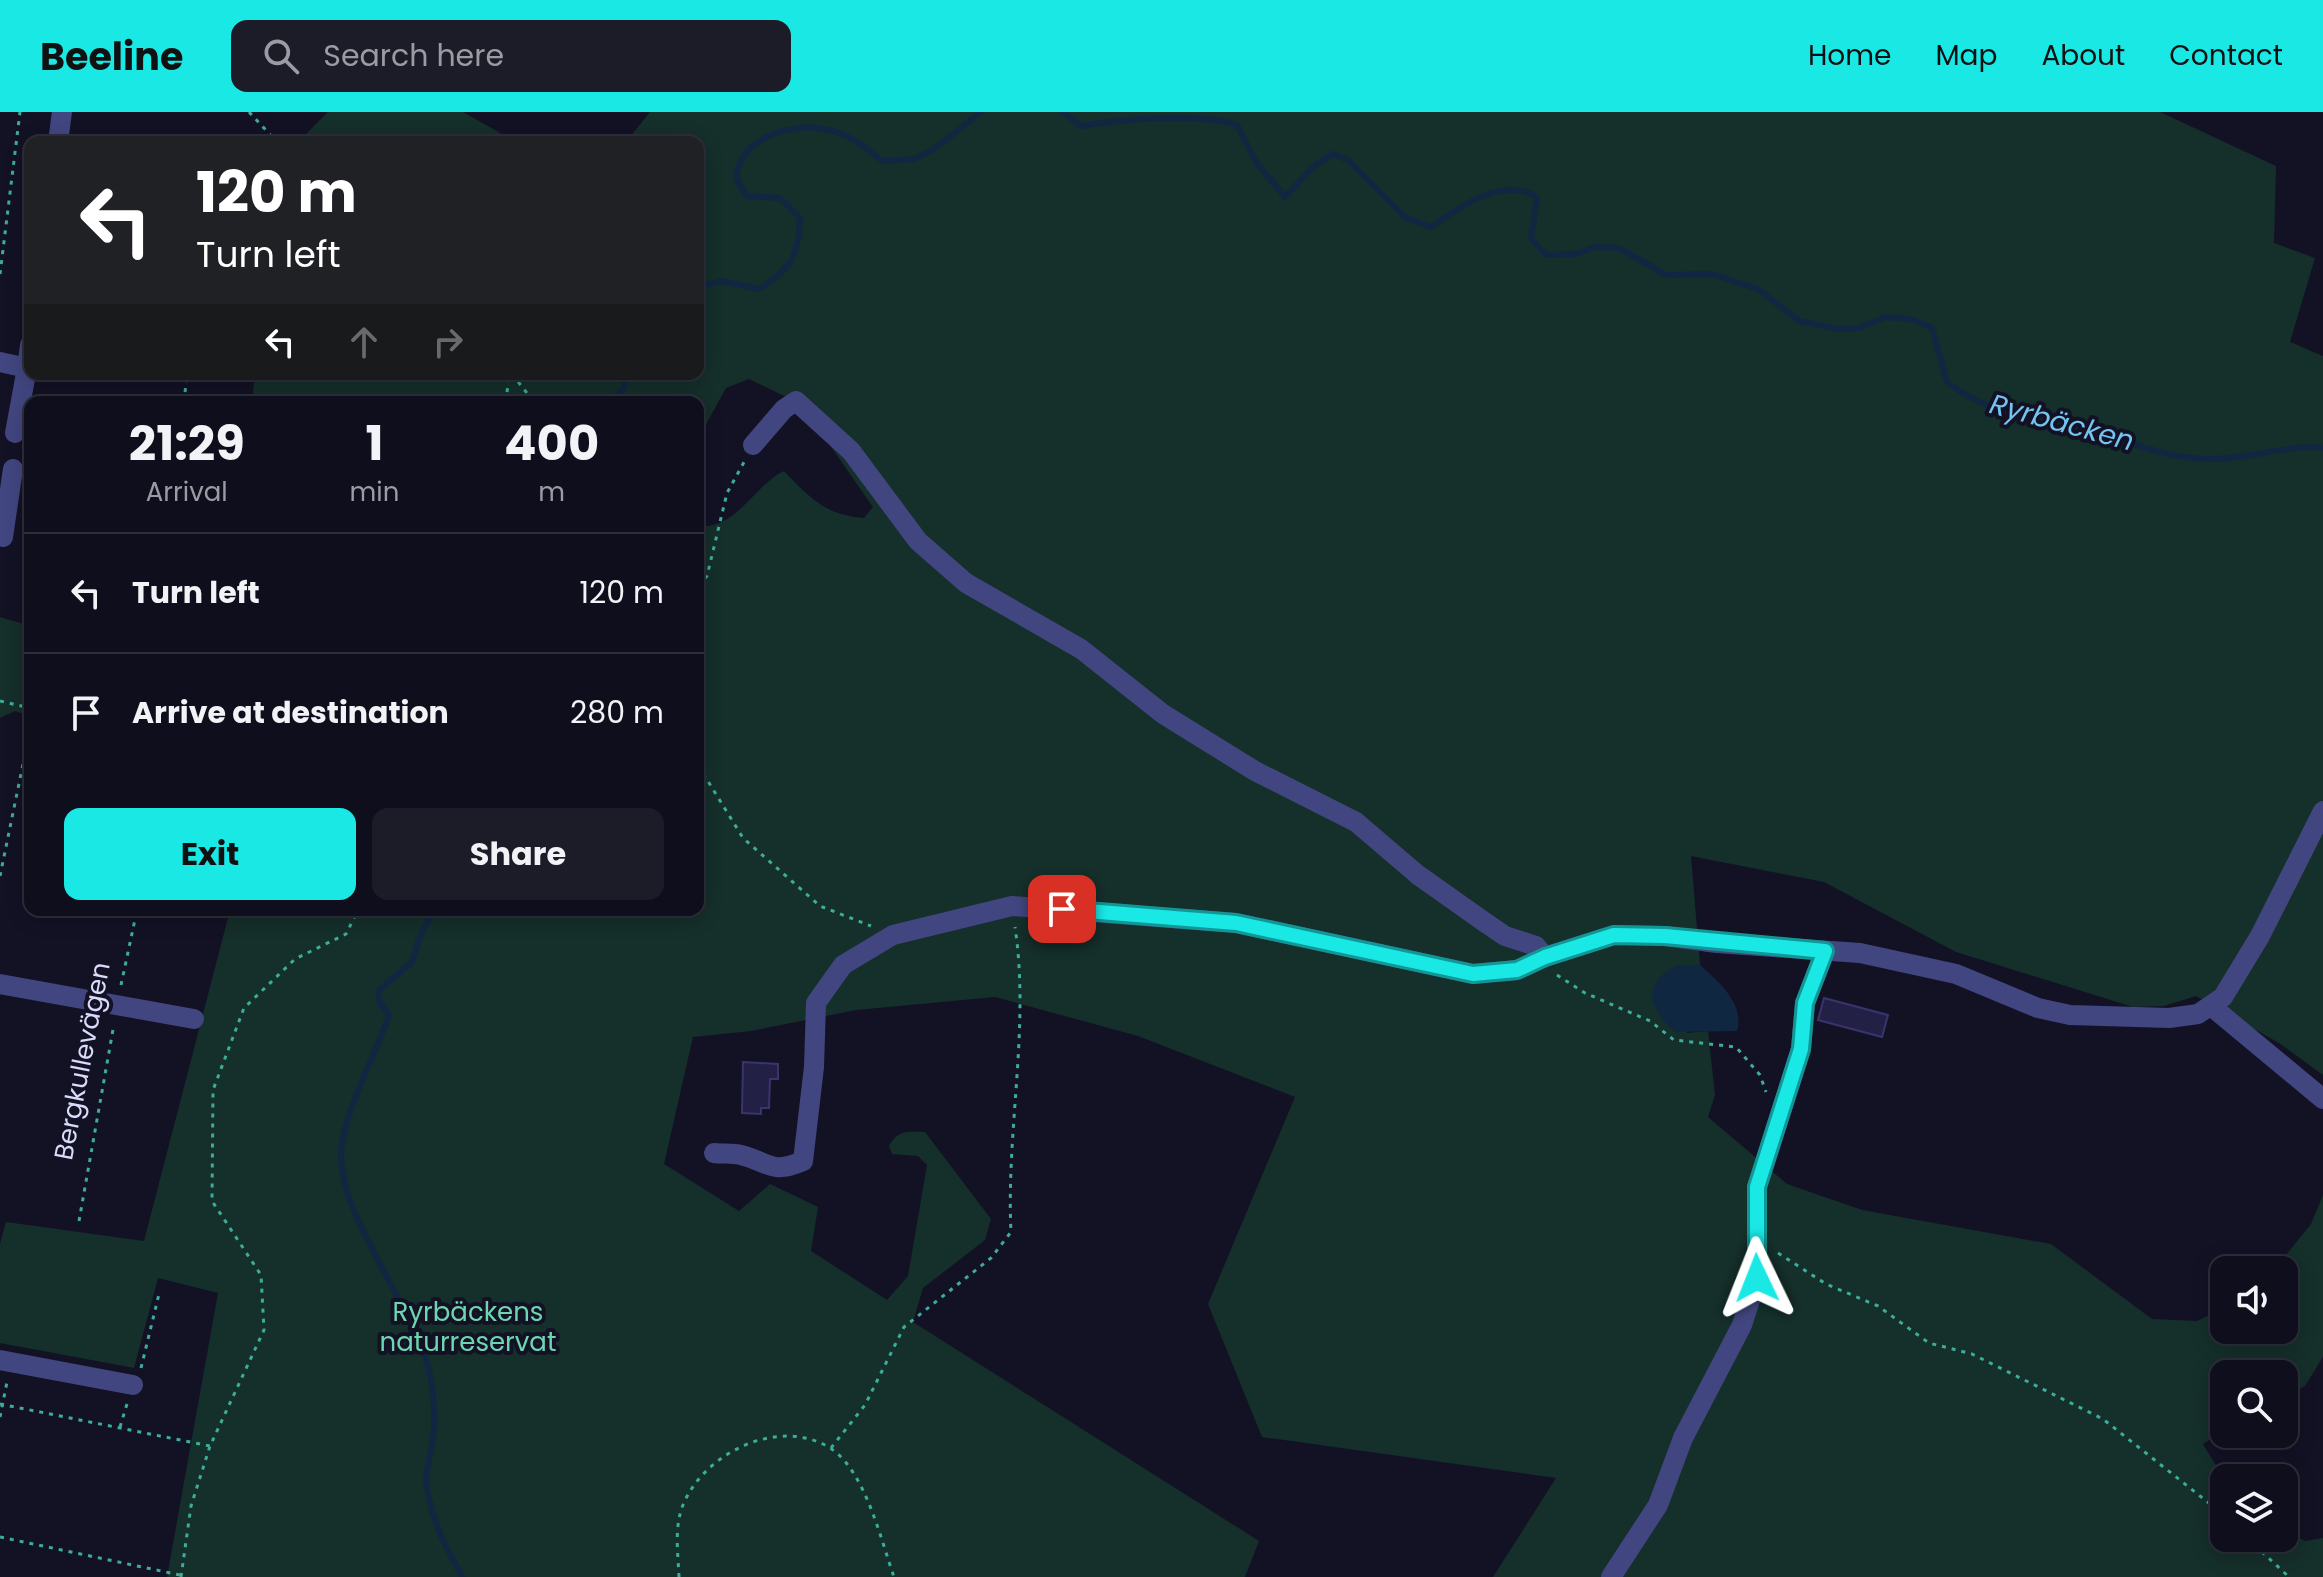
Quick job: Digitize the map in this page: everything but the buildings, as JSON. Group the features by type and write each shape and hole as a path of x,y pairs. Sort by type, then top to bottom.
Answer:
{"street":[{"path":"59,136 62,112"},
{"path":"0,362 24,367"},
{"path":"15,433 25,380"},
{"path":"753,445 784,409 796,401 851,451 918,541 966,583 1081,649 1163,714 1255,771 1356,822 1418,875 1483,921 1505,936 1536,946 1541,959"},
{"path":"1,542 13,469"},
{"path":"714,1153 742,1155 767,1168 788,1167 803,1161 814,1067 816,1003 843,965 893,935 1012,906 1236,923 1473,974 1517,970 1614,935 1665,936 1860,953 1956,974 2038,1008 2070,1015 2169,1018 2198,1014 2223,997 2260,936 2323,811"},
{"path":"1611,1577 1658,1505 1683,1438 1742,1325 1757,1278 1757,1187 1801,1049 1805,1003 1825,951"},
{"path":"0,984 194,1019"},
{"path":"2211,1006 2323,1099"},
{"path":"5,1361 133,1385"}],"path":[{"path":"0,274 20,112"},
{"path":"249,112 271,136"},
{"path":"515,380 529,396"},
{"path":"704,579 727,493 753,445"},
{"path":"0,701 24,707"},
{"path":"0,876 24,759"},
{"path":"704,775 743,838 820,906 893,935"},
{"path":"831,1448 865,1405 904,1327 991,1258 1011,1232 1009,1192 1022,976 1012,906"},
{"name":"Bergkullevägen","path":"79,1221 136,916"},
{"path":"0,1537 181,1576 191,1506 210,1446 264,1330 261,1275 212,1201 213,1090 244,1008 295,959 346,934 355,916"},
{"path":"1541,959 1585,993 1650,1021 1674,1040 1736,1047 1760,1075 1777,1122"},
{"path":"1755,1236 1826,1284 1878,1306 1929,1343 1972,1354 2103,1419 2210,1504"},
{"path":"120,1427 159,1294"},
{"path":"0,1417 5,1361"},
{"path":"1,1405 210,1446"},
{"path":"679,1577 677,1524 684,1503 703,1472 737,1448 773,1437 803,1437 831,1448 848,1465 866,1496 894,1577"},
{"path":"2262,1552 2289,1577"}],"green space":[{"path":"328,112 463,112 505,136 304,136"},
{"name":"Ryrbäckens naturreservat","path":"650,112 2160,112 2276,166 2274,243 2315,258 2290,342 2323,356 2323,1075 2279,1043 2196,996 2164,1006 2133,1007 1956,952 1824,882 1691,856 1700,965 1678,965 1687,1033 1708,1031 1715,1095 1708,1117 1787,1184 1862,1210 2051,1244 2152,1319 2197,1321 2210,1315 2210,1344 2298,1344 2298,1256 2285,1256 2311,1224 2323,1195 2323,1357 2305,1386 2298,1390 2298,1360 2210,1360 2210,1439 2203,1444 2215,1464 2210,1464 2210,1552 2298,1552 2298,1537 2305,1541 2323,1538 2323,1577 1493,1577 1556,1478 1262,1437 1208,1304 1295,1097 1138,1036 995,997 856,1010 751,1031 693,1037 664,1164 739,1211 770,1184 818,1207 811,1251 887,1300 908,1276 927,1165 918,1156 892,1154 889,1146 900,1134 925,1132 991,1219 985,1240 923,1288 913,1322 1259,1541 1245,1577 167,1577 218,1293 158,1278 134,1368 0,1343 0,1244 6,1222 144,1241 228,916 704,916 704,526 733,515 784,471 810,497 828,509 864,518 873,507 801,404 749,379 726,388 704,428 704,396 253,396 254,380 704,380 704,136 631,136"},
{"path":"0,617 24,624 24,714 15,711 0,718"}],"water":[{"path":"1678,965 1700,965 1722,986 1737,1012 1737,1031 1675,1032 1666,1023 1652,997 1653,988 1666,972"}],"waterway":[{"name":"Ryrbäcken","path":"704,286 722,281 759,289 786,268 795,252 800,218 780,198 747,196 740,186 737,174 741,162 757,143 780,132 816,128 834,131 851,139 882,161 914,159 931,151 981,112"},
{"name":"Ryrbäcken","path":"1063,112 1081,126 1181,118 1237,125 1256,162 1285,197 1313,167 1332,154 1348,160 1405,217 1431,227 1481,197 1495,192 1523,191 1537,197 1531,239 1547,255 1576,254 1595,247 1619,248 1666,275 1712,274 1758,289 1799,321 1839,329 1859,328 1885,317 1911,319 1932,328 1947,382 1962,393 1991,407 2072,425 2159,452 2214,459 2323,448"},
{"name":"Ryrbäcken","path":"617,396 624,388 624,380"},
{"name":"Ryrbäcken","path":"431,916 412,962 378,991 380,1003 389,1015 353,1103 341,1153 343,1178 352,1205 411,1324 431,1379 434,1425 426,1482 440,1534 463,1577"}],"route":[{"path":"1062,909 1236,923 1473,974 1517,970 1545,957 1614,935 1665,936 1825,951 1805,1003 1801,1049 1757,1187 1757,1278"}]}
